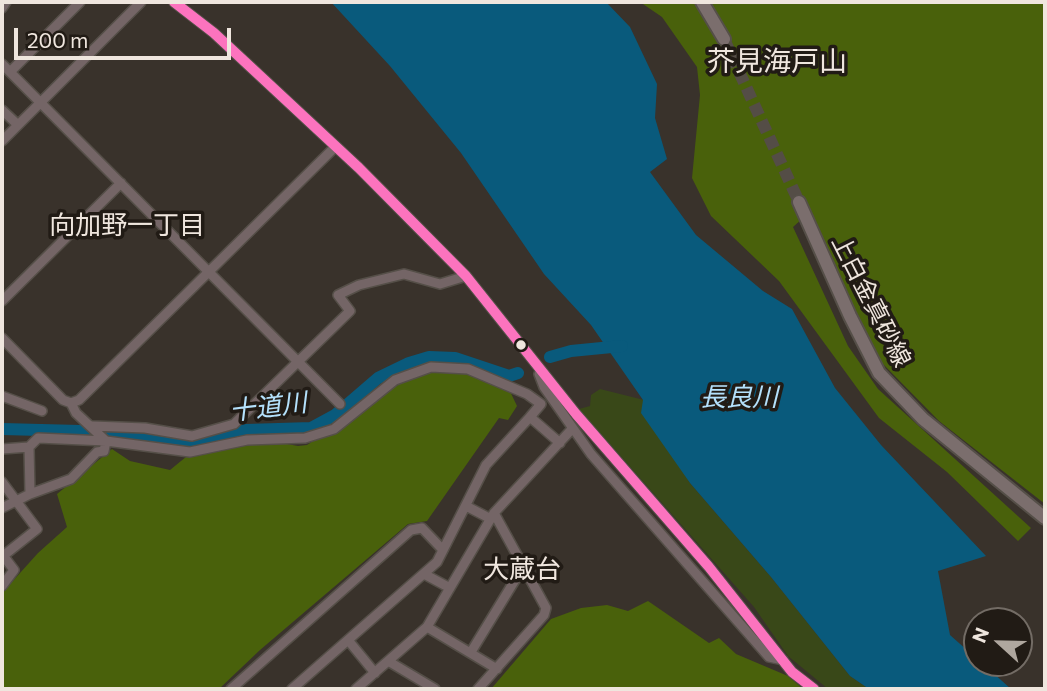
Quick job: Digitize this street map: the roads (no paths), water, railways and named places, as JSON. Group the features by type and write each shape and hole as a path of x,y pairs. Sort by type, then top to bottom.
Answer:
{"main road":[{"path":"702,2 724,39"},
{"name":"上白金真砂線","path":"799,202 879,373 923,419 1045,518"}],"street":[{"path":"2,8 6,2"},
{"path":"10,72 80,2"},
{"path":"2,141 141,2"},
{"path":"174,2 214,33 386,193 466,276 535,363 709,567 783,660 814,689"},
{"path":"2,64 340,404"},
{"path":"2,110 18,125"},
{"path":"2,338 63,400 71,403 79,400 335,147"},
{"path":"2,301 121,183"},
{"path":"93,427 145,428 192,436 215,432 241,420 350,311 338,295 359,285 404,274 440,284 466,276"},
{"path":"535,363 544,387 572,429 769,657 783,660"},
{"path":"2,449 29,447 38,438 104,439 190,452 247,440 318,436 334,429 395,380 431,367 468,369 527,394 541,404 486,466 437,562 292,689"},
{"path":"2,396 41,411"},
{"path":"2,509 30,494 71,479 97,452 104,451 104,439 76,414 71,403"},
{"path":"530,417 560,443"},
{"path":"356,689 427,627 493,516 572,429"},
{"path":"29,447 30,494"},
{"path":"2,482 37,529 3,555 15,570 2,586"},
{"path":"466,506 493,516 546,608 544,615 478,689"},
{"path":"230,689 411,530 422,528 443,551"},
{"path":"471,652 523,567"},
{"path":"424,574 450,588"},
{"path":"427,627 497,669"},
{"path":"348,640 375,673"},
{"path":"388,661 435,689"}],"water":[{"name":"長良川","path":"331,2 606,2 630,27 657,84 655,118 667,159 650,172 696,235 763,291 792,309 835,388 881,445 986,556 938,571 950,635 963,647 963,677 998,677 1011,689 869,689 850,676 771,577 690,483 641,413 643,400 591,325 544,274 461,153 390,66"}],"waterway":[{"name":"十道川","path":"550,357 571,351 622,346"},
{"name":"十道川","path":"2,429 119,432 193,442 246,430 311,428 335,415 378,378 429,357 455,358 509,376 518,373"}],"tunnel":[{"path":"724,39 799,202"}],"district":[{"name":"芥見海戸山","path":"777,62"},
{"name":"向加野一丁目","path":"127,225"},
{"name":"大蔵台","path":"522,569"}]}
